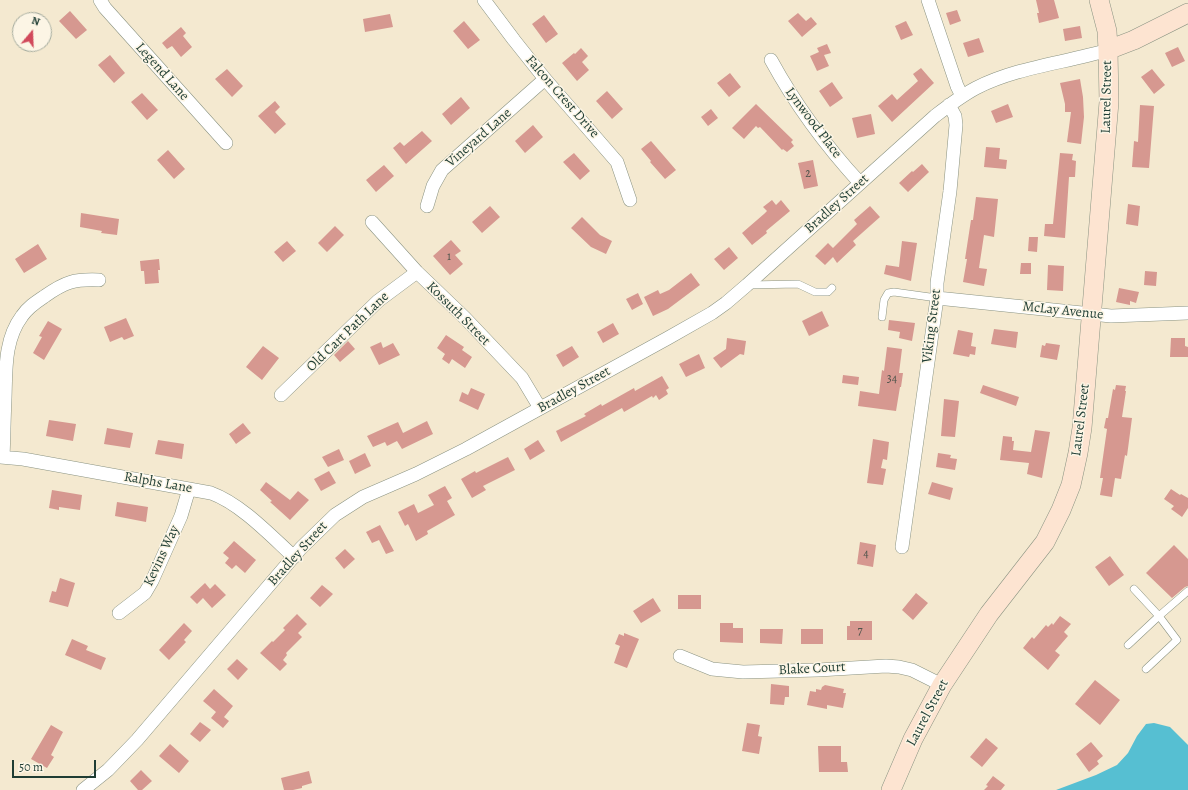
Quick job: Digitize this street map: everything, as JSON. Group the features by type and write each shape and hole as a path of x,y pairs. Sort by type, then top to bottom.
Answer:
{"street":[{"name":"Legend Lane","path":"100,0 105,8 226,143"},
{"name":"Falcon Crest Drive","path":"484,0 545,79 617,162 630,200"},
{"path":"928,0 953,75 962,96"},
{"name":"Laurel Street","path":"891,790 913,739 942,685 989,614 1045,542 1071,485 1078,453 1092,314 1108,122 1108,50 1106,31 1099,0"},
{"path":"1108,50 1134,40 1188,13"},
{"name":"Bradley Street","path":"83,790 108,770 137,740 322,526 350,504 439,463 698,322 726,304 949,105 977,87 999,78 1086,57 1108,50"},
{"name":"Lynwood Place","path":"771,60 783,83 801,110 860,184"},
{"name":"Vineyard Lane","path":"427,206 433,186 442,170 545,79"},
{"name":"Viking Street","path":"902,547 937,298 937,283 950,191 956,125 955,116 949,105"},
{"name":"Kossuth Street","path":"372,222 417,272 465,318 522,378 540,408"},
{"name":"Old Cart Path Lane","path":"281,395 378,302 417,272"},
{"path":"2,457 6,367 8,346 13,330 21,316 30,307 49,293 69,282 99,280"},
{"name":"McLay Avenue","path":"937,298 1111,316 1188,313"},
{"name":"Ralphs Lane","path":"2,457 189,488 223,497 253,520 294,557"},
{"name":"Kevins Way","path":"119,613 145,593 152,582 181,516 189,488"},
{"name":"Blake Court","path":"680,656 696,664 712,669 743,672 886,666 899,667 912,670 942,685"}],"lane":[{"path":"747,285 798,284 816,292 828,292 832,288"},
{"path":"882,316 884,300 888,293 894,292 937,298"},
{"path":"1134,589 1177,640 1146,669"},
{"path":"1128,645 1158,616 1188,591"}],"water":[{"path":"1154,723 1170,727 1188,745 1188,790 1056,790 1096,775 1117,765 1128,753 1137,736 1146,724"}],"building":[{"path":"1036,0 1054,0 1059,18 1039,23 1037,13 1039,13"},
{"path":"957,10 961,21 950,25 946,13"},
{"path":"70,11 87,30 76,39 59,21"},
{"path":"798,13 806,21 811,17 817,24 802,37 788,21"},
{"path":"390,14 393,27 365,32 363,19"},
{"path":"544,15 558,34 546,43 532,24"},
{"path":"464,21 480,40 468,49 453,31"},
{"path":"906,21 913,35 901,40 895,26"},
{"path":"1080,26 1082,38 1065,41 1063,29"},
{"path":"181,27 186,33 183,36 192,47 181,57 172,46 167,49 162,43"},
{"path":"979,38 984,52 968,57 963,43"},
{"path":"827,44 831,53 824,55 829,66 817,71 810,56 819,52 817,48"},
{"path":"1178,47 1185,61 1172,67 1165,53"},
{"path":"581,48 588,56 582,62 589,70 577,81 562,63"},
{"path":"110,55 125,73 114,83 98,65"},
{"path":"921,68 934,83 892,122 878,106 892,94 897,100 918,81 913,74"},
{"path":"227,69 243,86 232,97 215,79"},
{"path":"1152,69 1165,85 1154,94 1141,77"},
{"path":"730,73 741,87 729,97 717,83"},
{"path":"1080,79 1084,117 1081,144 1067,142 1071,112 1065,112 1065,104 1060,83"},
{"path":"832,82 843,98 830,107 819,91"},
{"path":"607,91 623,109 612,119 596,101"},
{"path":"142,93 158,110 147,120 131,102"},
{"path":"461,97 470,108 451,125 442,114"},
{"path":"275,101 280,107 275,112 286,124 275,134 258,116"},
{"path":"756,104 793,140 791,142 794,146 787,152 783,149 782,150 760,127 758,128 756,126 744,139 732,128"},
{"path":"1008,104 1013,117 996,123 991,111"},
{"path":"1140,105 1154,106 1149,168 1132,167 1134,141 1138,142"},
{"path":"711,109 718,118 708,126 701,117"},
{"path":"871,114 875,134 857,138 852,118"},
{"path":"533,125 543,137 525,153 515,141"},
{"path":"422,131 432,141 406,164 393,148 400,142 404,146"},
{"path":"651,141 676,170 665,179 641,149"},
{"path":"986,147 1000,148 999,159 1007,160 1006,169 984,167"},
{"path":"168,150 185,169 174,179 157,160"},
{"path":"574,153 590,171 580,180 563,162"},
{"path":"1060,153 1073,154 1072,160 1076,161 1075,177 1069,177 1065,238 1044,236 1045,224 1053,224"},
{"path":"813,160 818,186 804,189 798,163"},
{"path":"922,164 929,172 908,192 899,183"},
{"path":"384,165 394,176 376,192 366,180"},
{"path":"976,197 998,199 994,237 984,235 979,268 987,269 984,286 963,282 967,259 965,259"},
{"path":"772,200 776,205 781,200 790,211 752,245 742,233 767,211 763,207"},
{"path":"1128,204 1140,206 1138,226 1126,224"},
{"path":"490,206 500,217 482,233 472,222"},
{"path":"870,206 880,217 853,241 856,245 837,263 833,257 825,265 815,256 828,243 833,248 857,224 854,220"},
{"path":"81,213 119,219 117,235 101,233 102,231 80,227"},
{"path":"582,217 600,235 612,241 606,254 591,247 571,228"},
{"path":"335,226 344,235 327,252 318,243"},
{"path":"1029,237 1038,237 1037,252 1028,251"},
{"path":"451,240 461,251 455,255 463,264 450,275 433,256"},
{"path":"287,241 296,251 283,262 274,252"},
{"path":"902,241 917,243 911,281 884,274 886,265 899,267"},
{"path":"38,244 47,259 24,273 15,259"},
{"path":"729,247 738,258 724,270 714,259"},
{"path":"159,259 159,283 145,284 144,271 141,271 140,261"},
{"path":"1021,263 1031,263 1031,274 1020,274"},
{"path":"1048,265 1064,266 1063,291 1047,290"},
{"path":"1145,271 1157,272 1156,286 1144,285"},
{"path":"691,273 700,285 668,309 653,316 644,297 658,290 660,294 669,290"},
{"path":"1119,288 1139,292 1136,303 1130,301 1130,305 1116,302"},
{"path":"638,293 643,304 632,310 626,299"},
{"path":"822,311 829,326 809,336 802,321"},
{"path":"126,318 134,336 124,340 122,337 110,342 104,327"},
{"path":"889,320 915,323 912,341 899,338 900,332 888,330"},
{"path":"48,321 62,329 44,360 33,353 42,337 39,336"},
{"path":"613,323 619,334 603,343 597,332"},
{"path":"994,329 1018,332 1016,348 991,344"},
{"path":"958,330 973,333 971,346 976,347 975,355 970,354 969,357 953,354"},
{"path":"446,335 464,347 462,350 472,357 465,368 452,359 449,364 442,359 445,354 437,348"},
{"path":"727,338 746,341 744,355 740,354 721,368 713,358 726,349"},
{"path":"1171,338 1185,338 1185,346 1188,347 1188,357 1170,357"},
{"path":"348,341 355,349 340,362 334,355"},
{"path":"381,342 383,348 393,343 400,355 379,365 370,347"},
{"path":"1046,343 1060,345 1057,360 1040,357 1042,345 1045,346"},
{"path":"263,346 279,358 262,380 246,367"},
{"path":"572,346 579,357 563,367 556,355"},
{"path":"887,347 902,349 899,373 903,373 896,411 858,406 860,391 879,394"},
{"path":"699,354 705,368 686,377 679,364"},
{"path":"843,375 859,377 858,385 842,383"},
{"path":"662,376 669,388 666,390 668,394 659,400 656,395 653,398 652,396 624,412 622,408 561,442 556,431 586,416 584,414 601,404 602,406 634,388 635,391"},
{"path":"983,385 1019,397 1016,406 980,393"},
{"path":"1116,385 1126,386 1122,417 1132,418 1127,456 1125,455 1121,479 1115,478 1112,497 1100,495 1103,478 1100,478 1107,429 1104,428 1106,418 1108,418 1113,389 1115,390"},
{"path":"471,388 485,394 478,410 459,401 462,392 468,395"},
{"path":"944,399 959,401 955,437 941,436"},
{"path":"49,420 76,424 73,441 46,436"},
{"path":"427,421 433,434 402,449 397,441 387,446 385,442 373,447 367,436 398,422 403,433"},
{"path":"243,423 251,433 236,444 229,434"},
{"path":"107,428 133,433 130,448 104,444"},
{"path":"1035,430 1050,432 1042,478 1027,474 1029,463 1000,460 1003,436 1012,437 1012,441 1014,441 1013,450 1031,452"},
{"path":"873,439 889,442 887,460 883,459 881,468 886,469 883,485 867,483"},
{"path":"158,440 184,444 182,459 155,454"},
{"path":"538,440 545,451 530,460 524,449"},
{"path":"339,449 344,460 328,467 322,457"},
{"path":"365,453 371,466 355,474 349,461"},
{"path":"938,453 951,455 950,458 957,459 955,470 936,467"},
{"path":"508,457 515,470 483,486 486,490 472,498 461,479 475,471 476,473"},
{"path":"329,471 336,483 321,491 314,479"},
{"path":"266,482 290,500 298,491 309,500 290,520 270,502 272,501 260,490"},
{"path":"932,482 953,488 950,500 928,494"},
{"path":"445,486 452,498 447,501 455,515 427,531 428,534 416,541 408,524 405,526 398,512 414,504 418,513 434,505 428,495"},
{"path":"1171,489 1188,498 1188,508 1182,517 1171,509 1174,506 1164,499"},
{"path":"52,490 82,495 80,510 59,507 59,510 49,508"},
{"path":"117,502 148,507 146,522 115,516"},
{"path":"380,525 394,551 386,554 379,540 372,543 366,532"},
{"path":"234,541 256,560 245,573 236,565 232,569 225,563 229,558 223,553"},
{"path":"860,542 876,545 873,567 857,564"},
{"path":"1174,545 1188,559 1188,586 1172,598 1146,573"},
{"path":"345,549 355,559 344,569 335,558"},
{"path":"1110,556 1124,575 1109,586 1095,567"},
{"path":"60,578 75,583 68,607 49,602 52,591 56,592"},
{"path":"205,583 210,589 215,584 226,595 212,608 203,598 197,604 190,597"},
{"path":"322,585 333,594 320,607 310,598"},
{"path":"916,593 928,603 913,620 902,610"},
{"path":"678,595 701,595 701,609 678,609"},
{"path":"653,598 661,611 641,623 633,611"},
{"path":"297,614 307,624 298,633 302,637 286,653 287,655 283,660 287,664 280,671 260,653 285,630 283,628"},
{"path":"1060,616 1071,624 1064,632 1068,636 1055,651 1060,655 1048,670 1023,648 1032,637 1034,639 1046,625 1048,627 1052,623 1053,625"},
{"path":"850,621 872,621 872,640 847,640 847,626 850,626"},
{"path":"184,623 192,631 184,640 186,642 169,660 159,650"},
{"path":"720,623 733,623 733,628 743,628 743,643 720,642"},
{"path":"760,629 783,629 782,644 760,643"},
{"path":"801,629 823,629 823,644 801,644"},
{"path":"624,633 639,639 627,668 614,663 620,646 615,644 619,634 624,636"},
{"path":"72,639 88,646 86,650 106,658 101,670 65,655"},
{"path":"237,659 248,669 238,680 227,669"},
{"path":"1095,680 1120,700 1100,725 1075,704"},
{"path":"771,684 789,686 789,697 785,697 784,705 770,704"},
{"path":"825,685 844,689 843,693 846,693 843,708 827,705 827,709 807,705 810,691 816,692 816,689 821,690"},
{"path":"214,689 233,706 224,717 229,721 223,728 211,718 216,712 203,701"},
{"path":"200,722 211,730 200,742 190,734"},
{"path":"747,723 760,725 758,736 762,737 759,754 742,751"},
{"path":"51,725 63,732 51,755 54,757 47,768 31,759"},
{"path":"986,738 998,748 982,767 970,757"},
{"path":"1091,742 1103,756 1097,761 1099,764 1089,772 1076,754"},
{"path":"170,744 189,761 179,773 159,756"},
{"path":"818,746 841,746 841,762 847,762 848,772 819,772"},
{"path":"141,770 152,781 142,790 138,790 130,781"},
{"path":"309,771 312,783 302,786 302,788 284,790 281,778"},
{"path":"993,776 1005,785 1001,790 984,790 988,786 986,785"}]}
